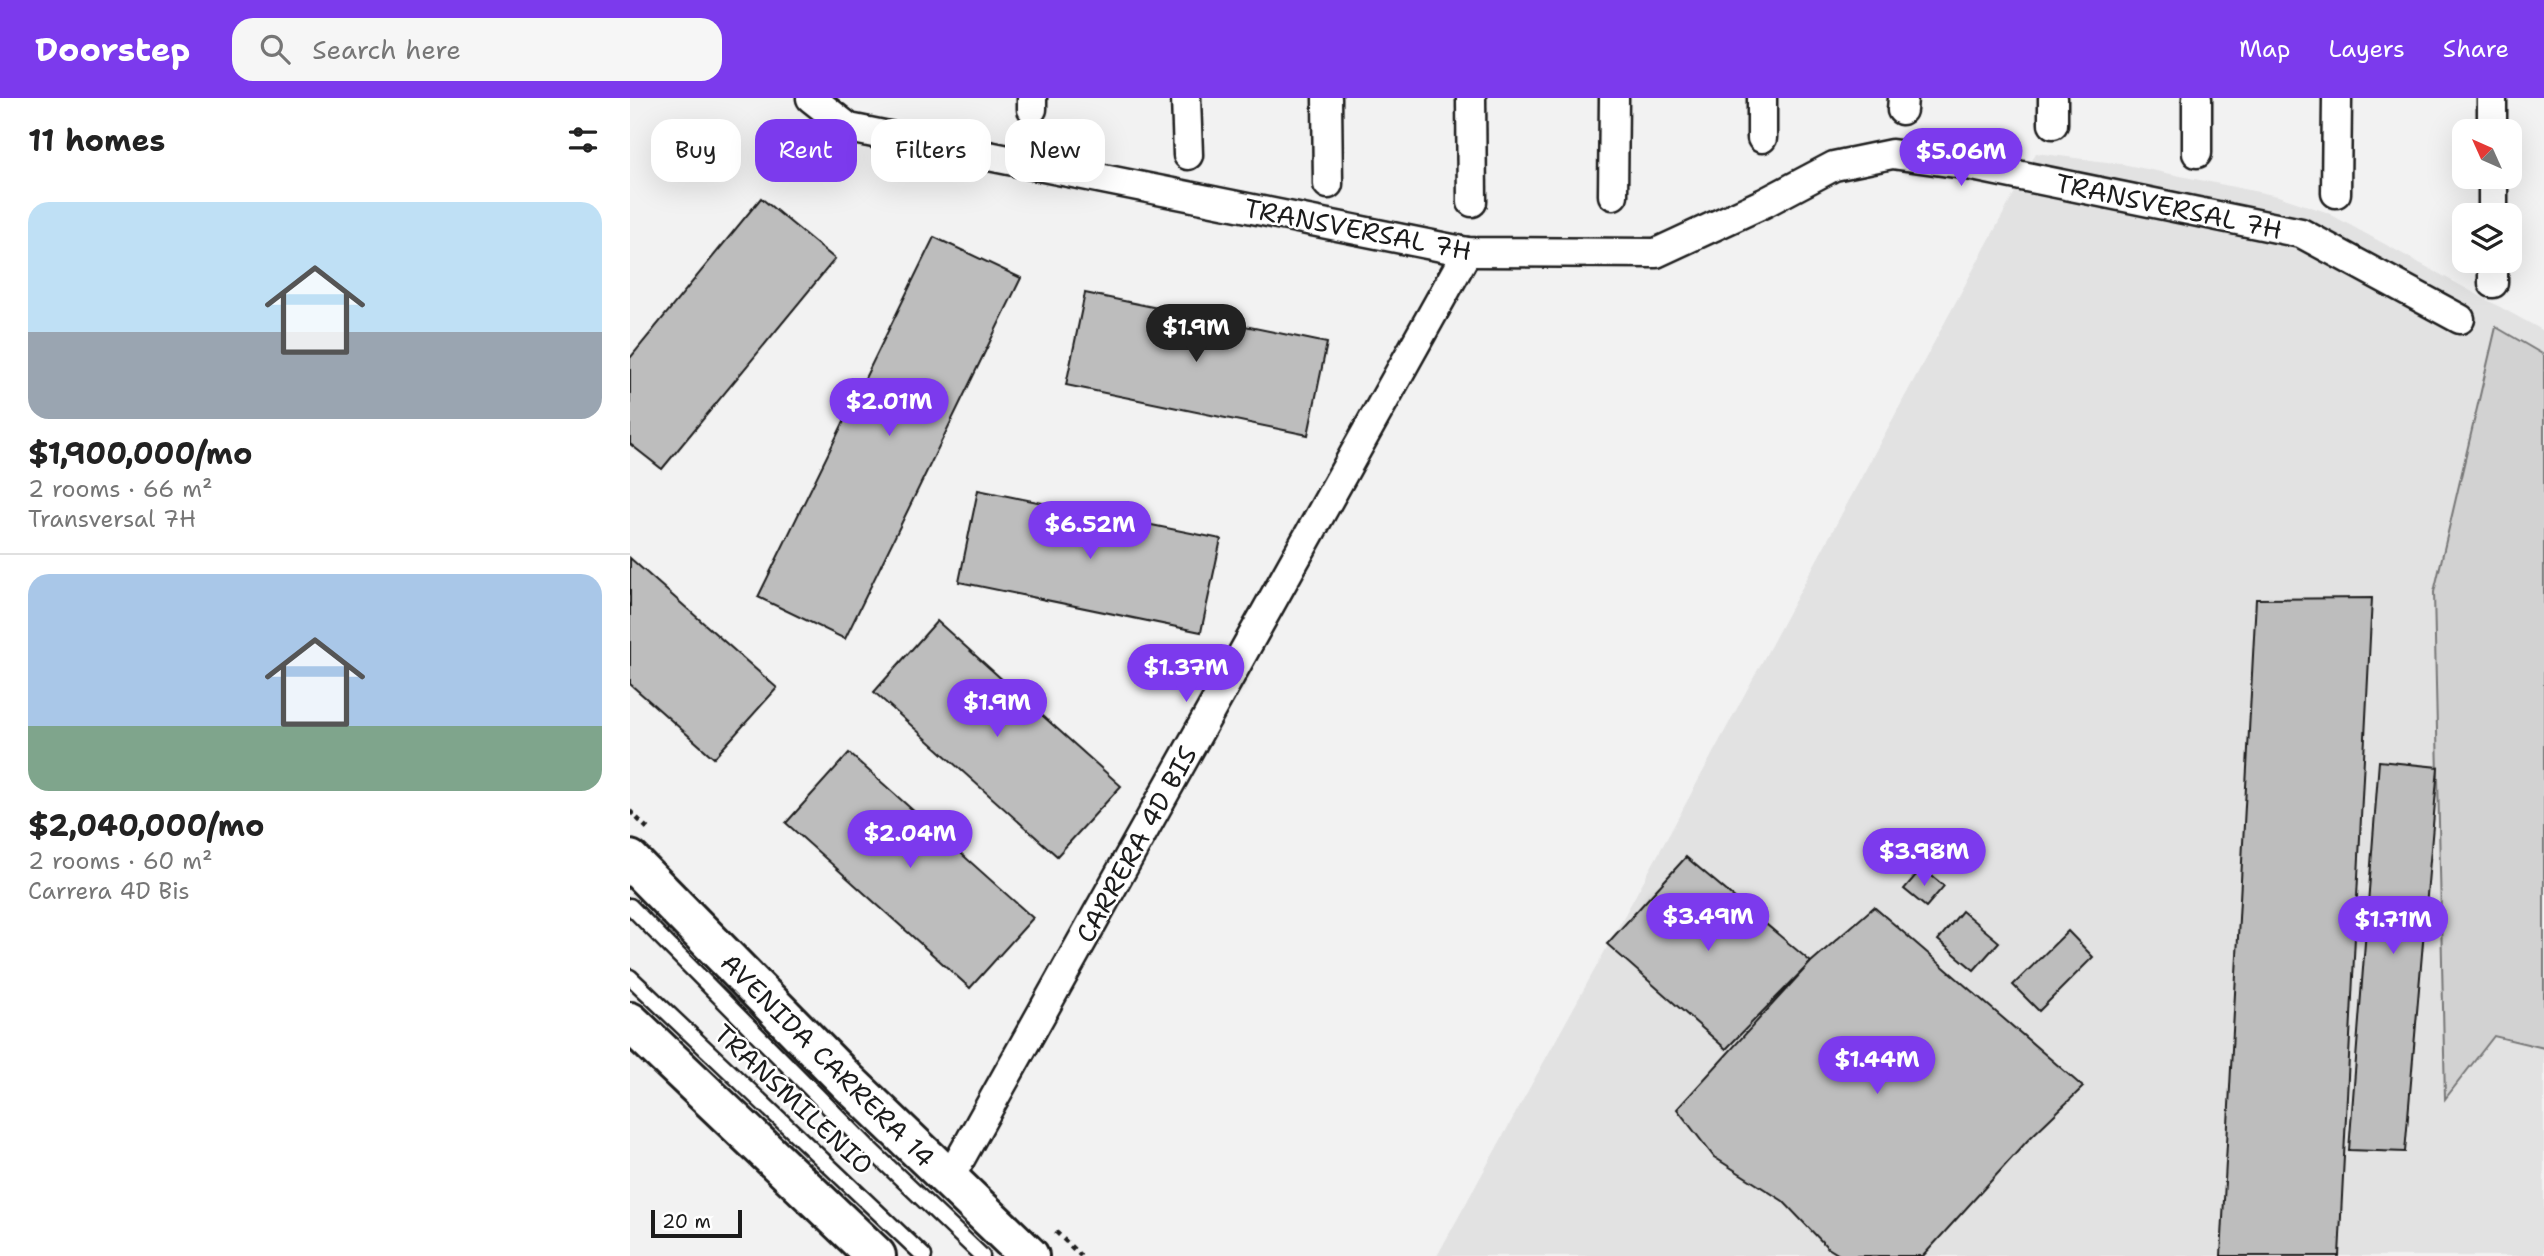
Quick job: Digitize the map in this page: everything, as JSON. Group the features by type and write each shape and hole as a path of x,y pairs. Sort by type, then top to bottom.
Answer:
{"main road":[{"name":"AVENIDA CARRERA 14","path":"630,860 837,1072 1029,1256"},
{"path":"630,1022 876,1256"}],"street":[{"name":"TRANSVERSAL 7H","path":"811,98 849,128 1467,252 1656,253 1834,166 1892,154 1963,164 2301,233 2460,319"},
{"path":"1186,98 1188,155"},
{"path":"1327,98 1328,184"},
{"path":"1471,98 1472,202"},
{"path":"1613,195 1614,98"},
{"path":"1762,98 1762,138"},
{"path":"2197,98 2197,153"},
{"path":"2336,193 2337,98"},
{"path":"2492,98 2492,119"},
{"name":"CARRERA 4D BIS","path":"949,1179 1467,252"}],"lane":[{"name":"TRANSMILENIO","path":"630,906 868,1147 982,1256"},
{"name":"TRANSMILENIO","path":"630,977 924,1256"}],"shaded area":[{"path":"2036,153 2122,164 2278,196 2326,212 2544,331 2544,1256 1437,1256 1671,831"},
{"path":"2496,327 2544,355 2544,1048 2494,1036 2445,1099 2434,592"}],"building":[{"path":"761,198 835,259 662,469 630,444 630,358"},
{"path":"934,237 1021,278 845,639 758,597"},
{"path":"1085,293 1327,343 1308,435 1066,385"},
{"path":"978,490 1221,539 1201,632 959,582"},
{"path":"630,558 777,688 714,758 630,684"},
{"path":"2372,598 2339,1256 2221,1256 2256,599"},
{"path":"937,621 1121,786 1057,856 874,692"},
{"path":"849,753 1033,918 970,988 786,823"},
{"path":"2379,761 2438,767 2405,1152 2349,1150"},
{"path":"1686,857 1811,962 1726,1049 1607,944"},
{"path":"1922,868 1944,886 1926,907 1904,889"},
{"path":"1874,907 2083,1087 2028,1140 1923,1256 1841,1256 1828,1248 1783,1201 1714,1157 1677,1109 1811,962"},
{"path":"1962,911 1999,942 1974,970 1938,940"},
{"path":"2068,931 2093,957 2039,1011 2013,985"}]}
